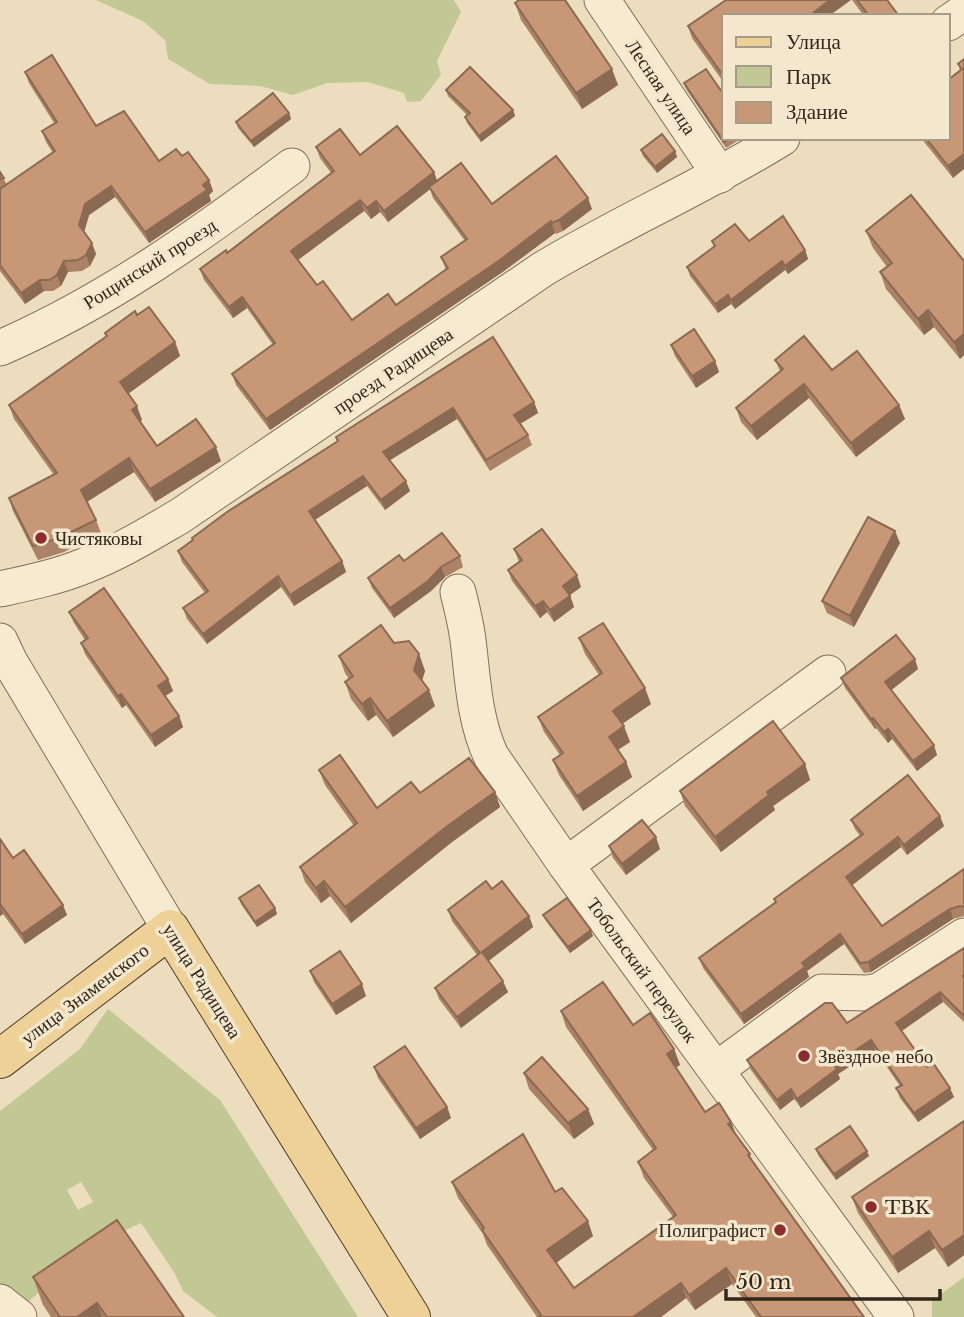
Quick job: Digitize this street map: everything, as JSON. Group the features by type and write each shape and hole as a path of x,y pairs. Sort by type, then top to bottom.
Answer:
{"main road":[{"name":"улица Знаменского","path":"0,1059 170,929"},
{"name":"улица Радищева","path":"170,929 411,1317"}],"street":[{"name":"Лесная улица","path":"602,0 720,175"},
{"name":"проезд Радищева","path":"0,589 39,581 84,566 136,542 180,516 543,269 587,242 720,175 779,140"},
{"name":"Рощинский проезд","path":"0,348 59,320 173,253 292,166"},
{"name":"Тобольский переулок","path":"458,592 468,635 476,711 482,736 491,756 566,865 896,1317"},
{"name":"улица Радищева","path":"0,641 170,929"},
{"path":"566,865 828,673"},
{"path":"716,1070 822,992 879,991 964,936"},
{"path":"0,1302 19,1317"}],"green space":[{"path":"96,0 454,0 461,12 437,61 441,75 421,101 407,102 404,93 368,82 327,83 293,95 260,86 210,84 168,59 165,40 143,21"},
{"path":"108,1009 220,1100 358,1317 217,1317 183,1291 174,1272 141,1223 91,1246 19,1310 0,1293 0,1111 80,1049","holes":["81,1182 93,1202 78,1210 67,1190"]},
{"path":"964,1277 964,1317 932,1317 932,1301"}],"building":[{"path":"519,0 565,0 612,69 576,93 515,3"},
{"path":"726,0 830,0 812,14 722,14 722,74 688,26"},
{"path":"857,0 887,0 898,14 868,14"},
{"path":"52,55 96,126 124,111 159,161 176,149 182,156 188,152 209,180 203,185 207,190 145,232 111,186 85,204 79,225 92,243 86,255 78,260 64,261 57,275 49,280 40,280 21,293 0,265 0,189 55,151 42,131 57,122 25,72"},
{"path":"964,59 964,154 948,166 928,140 950,140 950,78 962,69 958,64"},
{"path":"470,67 513,110 479,136 465,117 470,113 446,90"},
{"path":"706,69 722,92 722,139 684,83"},
{"path":"273,93 289,113 251,141 236,122"},
{"path":"397,126 434,172 384,211 376,201 367,208 360,200 291,251 317,285 323,281 352,320 388,294 396,305 448,268 441,257 467,239 429,187 461,163 492,204 556,156 588,198 266,419 232,374 275,343 242,297 229,307 200,269 226,250 227,253 334,171 316,147 340,129 360,155"},
{"path":"662,134 675,151 655,167 641,150"},
{"path":"911,195 964,261 964,334 954,342 928,310 918,319 880,272 892,263 866,231"},
{"path":"783,216 805,250 785,266 782,261 731,300 728,295 715,304 687,267 715,246 712,241 735,224 749,241"},
{"path":"149,307 175,342 120,382 137,406 132,410 157,446 196,419 216,447 150,489 129,458 81,490 96,520 59,538 33,546 9,498 57,473 9,405 107,336 105,333 135,311 137,315"},
{"path":"694,329 715,361 692,376 671,345"},
{"path":"804,336 832,370 857,351 899,405 851,443 804,384 751,426 736,408 783,369 775,360"},
{"path":"493,337 534,402 514,415 528,435 486,460 453,408 383,452 406,481 381,500 363,476 309,511 342,561 290,595 278,576 203,634 183,608 208,591 178,551 227,512 338,441 336,437"},
{"path":"868,517 895,531 850,616 822,601"},
{"path":"542,529 577,575 563,586 570,596 550,610 543,601 535,606 508,570 522,560 514,549"},
{"path":"442,533 460,556 441,567 428,581 390,608 368,578 399,555 404,561"},
{"path":"104,588 168,679 158,686 179,716 151,735 121,694 118,696 81,643 88,638 69,612"},
{"path":"603,623 645,688 613,711 624,726 609,737 626,762 577,796 553,760 563,753 538,717 602,673 579,638"},
{"path":"381,625 394,643 409,641 419,654 414,670 429,690 387,721 370,698 362,704 345,682 353,676 339,656"},
{"path":"896,635 915,659 885,682 934,745 913,761 888,729 884,732 873,718 871,719 841,678"},
{"path":"773,721 805,764 767,792 769,795 715,837 680,791"},
{"path":"340,755 377,808 411,782 420,793 469,758 495,792 345,907 324,881 316,888 300,867 357,823 319,770"},
{"path":"908,775 940,816 904,845 898,837 846,877 882,926 964,869 964,907 950,909 868,962 860,963 840,934 802,963 805,967 741,1014 699,958 863,834 851,820"},
{"path":"642,820 656,837 622,864 609,846"},
{"path":"0,839 13,858 24,850 63,905 22,934 0,904"},
{"path":"486,881 492,889 502,881 529,916 482,952 503,981 457,1017 435,988 480,953 448,910"},
{"path":"259,885 275,908 255,922 239,898"},
{"path":"567,898 591,930 568,947 543,915"},
{"path":"964,948 964,1016 940,992 896,1023 927,1067 933,1063 950,1088 914,1113 896,1088 902,1085 871,1040 834,1065 837,1069 797,1099 791,1089 777,1100 747,1060 825,1003 832,1003 847,1023"},
{"path":"340,951 362,984 332,1004 310,971"},
{"path":"603,982 633,1025 650,1013 674,1049 667,1054 705,1112 719,1103 731,1122 728,1124 750,1154 748,1155 864,1317 761,1317 726,1268 689,1295 681,1283 633,1317 538,1317 541,1315 452,1182 523,1134 555,1192 562,1188 588,1221 547,1250 574,1288 676,1215 638,1162 656,1148 561,1011"},
{"path":"405,1046 447,1107 416,1128 374,1067"},
{"path":"542,1057 588,1109 568,1123 524,1073"},
{"path":"964,1121 964,1235 942,1250 929,1231 892,1257 852,1197"},
{"path":"850,1126 867,1151 834,1174 816,1149"},
{"path":"117,1220 184,1317 107,1317 97,1303 77,1317 60,1317 33,1277"}],"place":[{"name":"Чистяковы","path":"41,538"},
{"name":"Звёздное небо","path":"804,1056"},
{"name":"TBK","path":"871,1207"},
{"name":"Полиграфист","path":"780,1230"}]}
